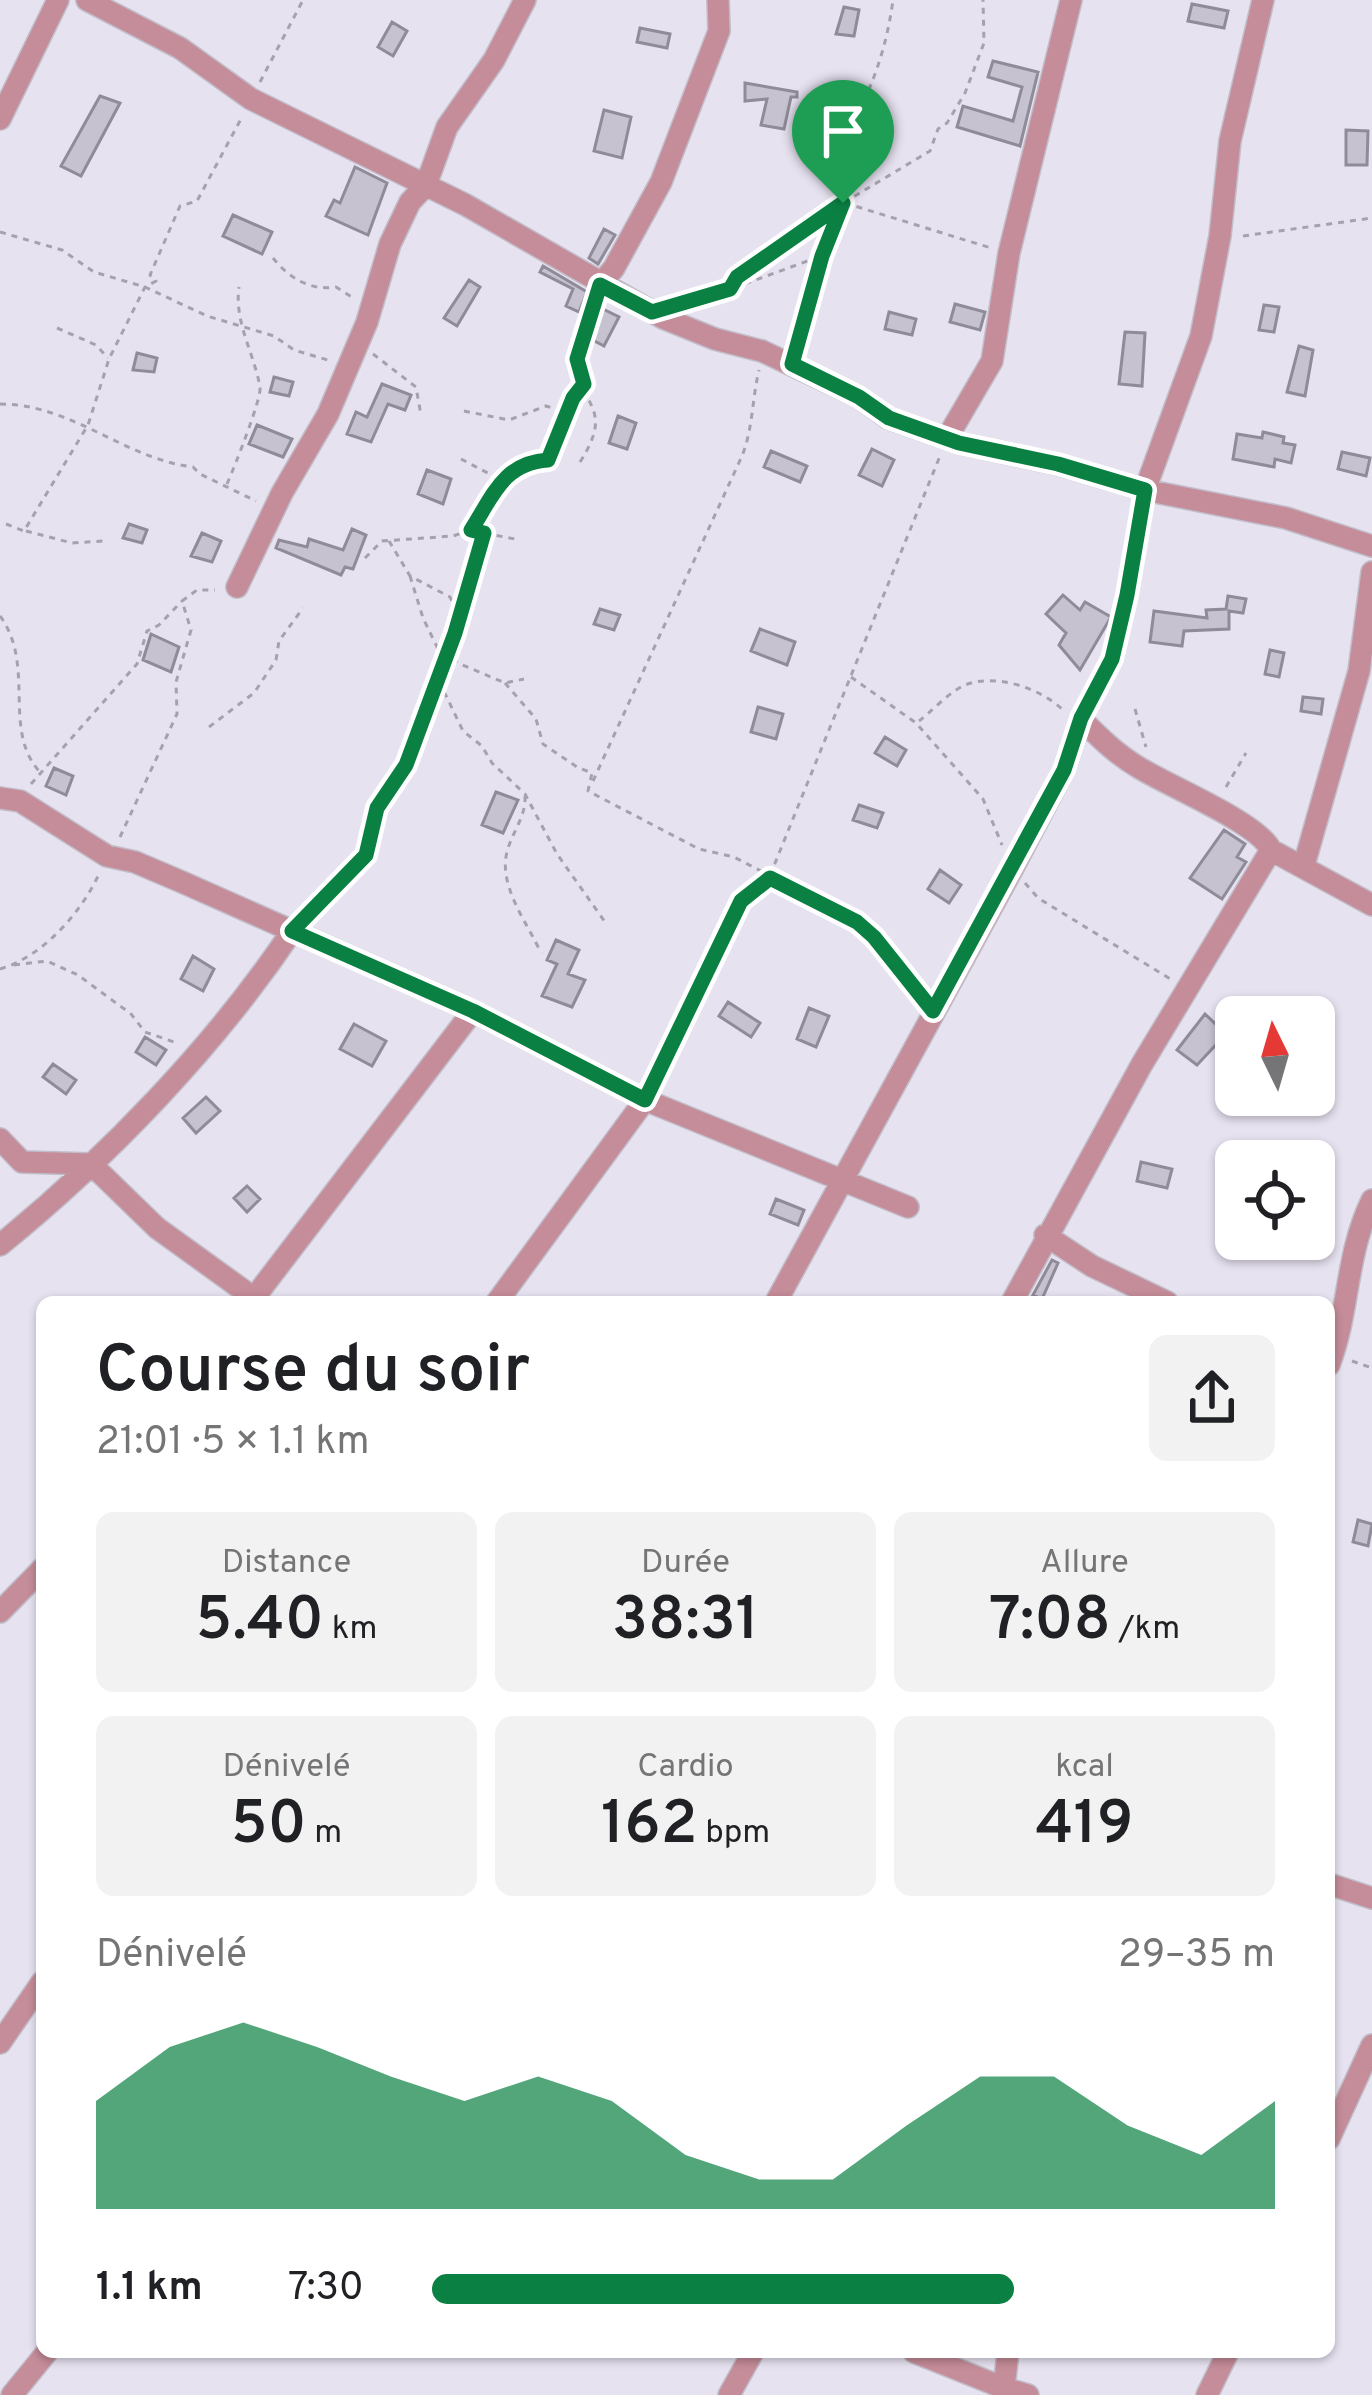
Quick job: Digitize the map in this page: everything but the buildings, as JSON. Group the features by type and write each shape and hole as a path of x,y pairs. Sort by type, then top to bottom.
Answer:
{"street":[{"path":"0,119 58,0"},
{"path":"87,0 179,48 251,99 426,185 600,285 715,340 792,364 859,397 889,418 946,438 1145,490 1286,518 1372,546"},
{"path":"237,587 328,414 410,202 426,185 447,127 494,60 525,0"},
{"path":"600,285 661,182 719,31 718,0"},
{"path":"946,438 992,361 1009,253 1071,0"},
{"path":"1145,490 1201,336 1220,236 1230,140 1262,0"},
{"path":"1304,865 1359,671 1372,572"},
{"path":"779,1296 1064,770 1081,718 1105,744 1154,777 1214,810 1233,815 1268,842 1271,850 1372,905"},
{"path":"10,799 107,856 135,862 473,1011 645,1100 908,1207"},
{"path":"1015,1296 1142,1064 1271,850"},
{"path":"0,1244 70,1188 141,1115 254,988 292,931"},
{"path":"256,1296 473,1011"},
{"path":"501,1296 645,1100"},
{"path":"0,1139 22,1162 91,1164 157,1228 248,1296"},
{"path":"1335,1350 1356,1233 1372,1200"},
{"path":"1046,1235 1092,1266 1154,1296"},
{"path":"0,1612 36,1575"},
{"path":"1335,1886 1372,1898"},
{"path":"0,2043 36,1991"},
{"path":"1335,2125 1372,2045"},
{"path":"12,2395 42,2358"},
{"path":"729,2395 750,2358"},
{"path":"928,2358 1003,2391 1028,2395"},
{"path":"1003,2391 1007,2358"},
{"path":"1207,2395 1225,2358"}],"path":[{"path":"24,531 88,425 109,359 145,287 156,281 150,275 180,206 197,201 304,0"},
{"path":"792,364 822,256 843,203 832,154 863,110 889,30 892,0"},
{"path":"730,289 737,277 843,203 930,152 938,129 947,123 965,93 984,43 983,4 972,0"},
{"path":"843,203 1009,253"},
{"path":"1220,236 1372,218"},
{"path":"0,232 62,250 94,272 145,287 207,316 274,336 312,357 350,363"},
{"path":"652,312 822,256"},
{"path":"273,258 305,284 336,287 372,309"},
{"path":"580,462 596,437 593,405 577,359 600,285"},
{"path":"226,487 260,403 260,387 237,305 239,286"},
{"path":"57,328 96,345 109,359"},
{"path":"359,340 388,369 416,387 422,415"},
{"path":"588,791 742,456 762,351"},
{"path":"471,530 502,481 519,464 548,460 584,384"},
{"path":"0,404 54,410 171,466 193,467 274,509"},
{"path":"464,411 509,420 546,406 567,412"},
{"path":"645,1100 741,901 770,878 946,438"},
{"path":"460,459 502,481"},
{"path":"916,723 965,685 1007,682 1047,695 1064,711 1081,718 1115,647 1145,490"},
{"path":"6,524 72,543 104,541"},
{"path":"364,558 389,540 453,536 471,530 515,538"},
{"path":"292,931 366,855 377,808 406,765 438,680 484,533"},
{"path":"389,540 410,576 438,649 505,683 536,719 543,744 592,773 588,791"},
{"path":"410,576 450,597 459,620"},
{"path":"10,799 137,664 147,631 197,590 208,587 229,595 237,587"},
{"path":"13,965 52,936 83,904 107,856 116,848 177,714 176,682 191,630 182,601"},
{"path":"208,727 254,693 276,660 279,640 302,608"},
{"path":"0,616 20,659 19,711 29,759 39,771"},
{"path":"505,683 524,679"},
{"path":"438,680 463,731 525,794 557,854 605,922"},
{"path":"1135,709 1154,777"},
{"path":"1214,810 1246,753"},
{"path":"588,791 699,849 734,856 857,922 933,1011"},
{"path":"525,794 525,807 505,855 512,906 528,924 541,952"},
{"path":"0,969 46,962 78,975 131,1014 145,1032 197,1050"}],"route":[{"path":"843,203 822,256 792,364 859,397 889,418 959,443 1058,464 1145,490 1127,595 1112,659 1081,718 1064,770 933,1011 857,922 770,878 741,901 645,1100 473,1011 292,931 366,855 377,808 406,765 455,633 484,533 471,530 502,481 519,464 548,460 573,398 584,384 577,359 600,285 652,312 730,289 737,277 843,203"}]}
